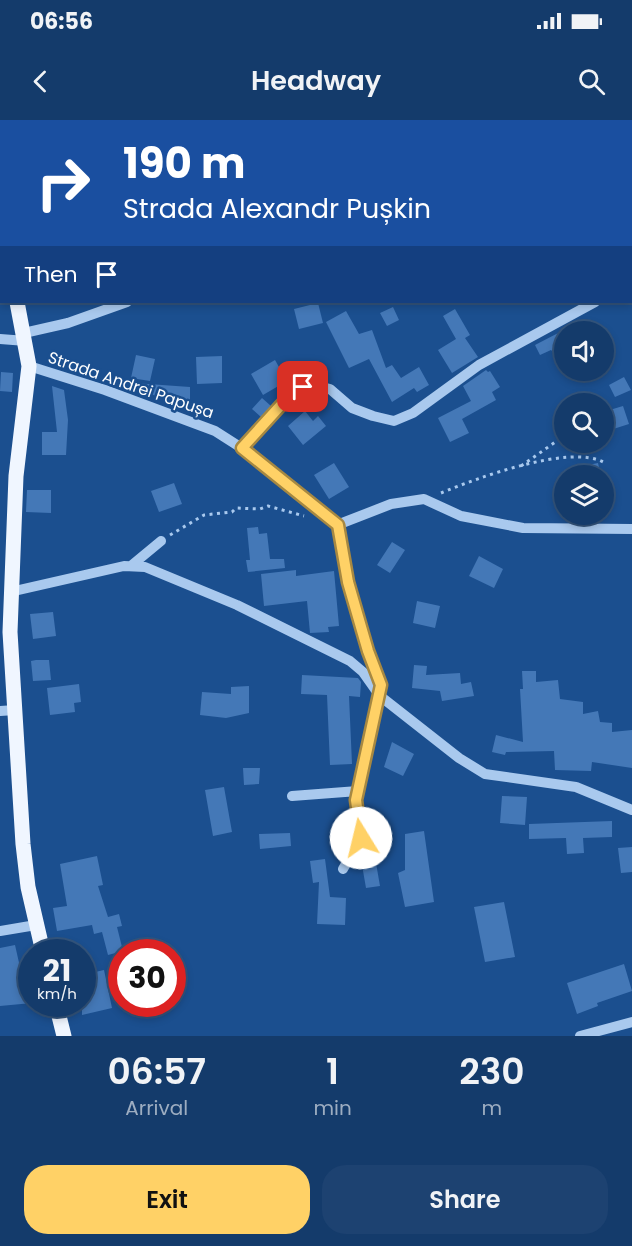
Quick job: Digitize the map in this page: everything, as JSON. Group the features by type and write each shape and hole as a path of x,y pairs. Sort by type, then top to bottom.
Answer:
{"main road":[{"path":"17,303 29,366 16,476 10,592 8,710 22,844 40,939"},
{"path":"59,1017 64,1036"}],"street":[{"path":"0,339 25,337 125,303"},
{"path":"242,448 292,393 303,387 314,385 330,389 352,408 394,421 413,413 478,364 593,303"},
{"name":"Strada Andrei Papușa","path":"29,366 105,390 215,431 242,448 334,522"},
{"path":"343,869 361,838 356,800 381,685 368,651 348,582 334,522 392,504 424,499 461,516 523,528 632,530"},
{"path":"132,565 160,541"},
{"path":"10,592 132,565 145,567 237,605 350,661 363,672 380,696 459,758 485,774 576,787 632,810"},
{"path":"292,796 358,791"},
{"path":"0,931 36,925"},
{"path":"580,1036 628,1028"}],"path":[{"path":"520,466 554,443"},
{"path":"424,499 470,480 520,466 584,455 603,462"},
{"path":"160,541 193,519 232,512 236,508 260,509 268,506 334,522"}],"building":[{"path":"318,303 323,323 299,329 294,309"},
{"path":"393,307 399,320 387,326 380,313"},
{"path":"455,309 470,335 465,338 478,357 452,373 438,350 456,339 443,316"},
{"path":"346,311 359,334 372,330 386,368 392,365 401,378 419,367 429,385 417,392 414,388 392,402 369,359 349,368 326,322"},
{"path":"554,335 554,353 551,350 540,355 535,345"},
{"path":"136,355 155,359 150,381 131,378"},
{"path":"222,356 222,383 197,384 196,357"},
{"path":"275,360 287,381 263,395 251,374"},
{"path":"486,370 490,371 500,387 492,392 496,400 462,419 469,433 450,442 438,418 471,401 463,386"},
{"path":"1,372 13,373 12,392 0,391"},
{"path":"624,377 631,390 615,397 609,385"},
{"path":"134,383 190,387 190,401 165,399 133,388"},
{"path":"52,386 64,390 68,420 66,455 42,455 42,432 57,432"},
{"path":"262,398 271,406 261,417 252,409"},
{"path":"623,406 629,424 614,429 614,409"},
{"path":"305,411 313,421 318,416 326,426 303,445 288,426"},
{"path":"334,463 349,487 329,499 314,475"},
{"path":"174,483 182,504 159,512 151,491"},
{"path":"27,490 51,490 51,513 26,512"},
{"path":"258,527 259,534 267,533 270,559 284,559 285,568 248,572 246,560 250,560 247,528"},
{"path":"392,542 405,550 390,573 377,565"},
{"path":"479,556 503,569 494,588 469,576"},
{"path":"296,570 296,576 334,571 339,626 328,627 329,632 310,633 307,601 264,606 261,574"},
{"path":"417,601 440,606 435,628 413,623"},
{"path":"53,612 56,636 33,639 30,614"},
{"path":"49,660 51,680 33,681 31,661"},
{"path":"414,665 427,666 426,675 460,673 461,684 471,682 474,696 442,701 440,691 412,688"},
{"path":"522,671 536,671 536,682 558,680 560,699 583,702 583,714 598,711 600,722 612,723 612,732 632,730 632,768 592,762 591,771 555,770 554,751 506,752 505,755 492,752 496,735 523,742 520,689 523,689"},
{"path":"302,675 358,678 361,682 360,697 349,696 352,764 330,765 327,695 301,694"},
{"path":"79,684 81,702 74,703 75,712 50,715 47,688"},
{"path":"249,686 249,713 226,718 200,715 202,692 231,694 231,687"},
{"path":"392,742 414,754 403,776 384,767"},
{"path":"243,768 260,768 259,784 244,785"},
{"path":"224,787 232,832 213,836 205,790"},
{"path":"502,796 527,797 525,825 500,823"},
{"path":"612,821 612,837 583,838 584,853 567,854 566,838 529,839 529,824"},
{"path":"424,831 434,902 405,907 398,873 405,870 405,834"},
{"path":"290,833 291,846 260,849 259,834"},
{"path":"632,847 632,872 621,873 618,848"},
{"path":"97,856 103,885 98,886 108,917 119,914 122,926 117,927 120,939 108,939 108,955 102,932 94,934 92,925 57,931 53,908 67,906 60,864"},
{"path":"325,859 330,897 346,898 345,925 317,924 319,882 313,883 310,861"},
{"path":"376,863 380,886 366,888 362,865"},
{"path":"504,902 515,957 485,962 474,907"},
{"path":"15,945 18,958 18,1004 0,1006 0,948"},
{"path":"624,964 632,991 597,1003 598,1006 577,1014 567,983"},
{"path":"104,970 108,989 108,1009 96,1012 96,972"}],"route":[{"path":"303,387 292,393 242,448 290,489 338,525 348,582 360,615 374,670 381,685 356,800 361,838"}]}
